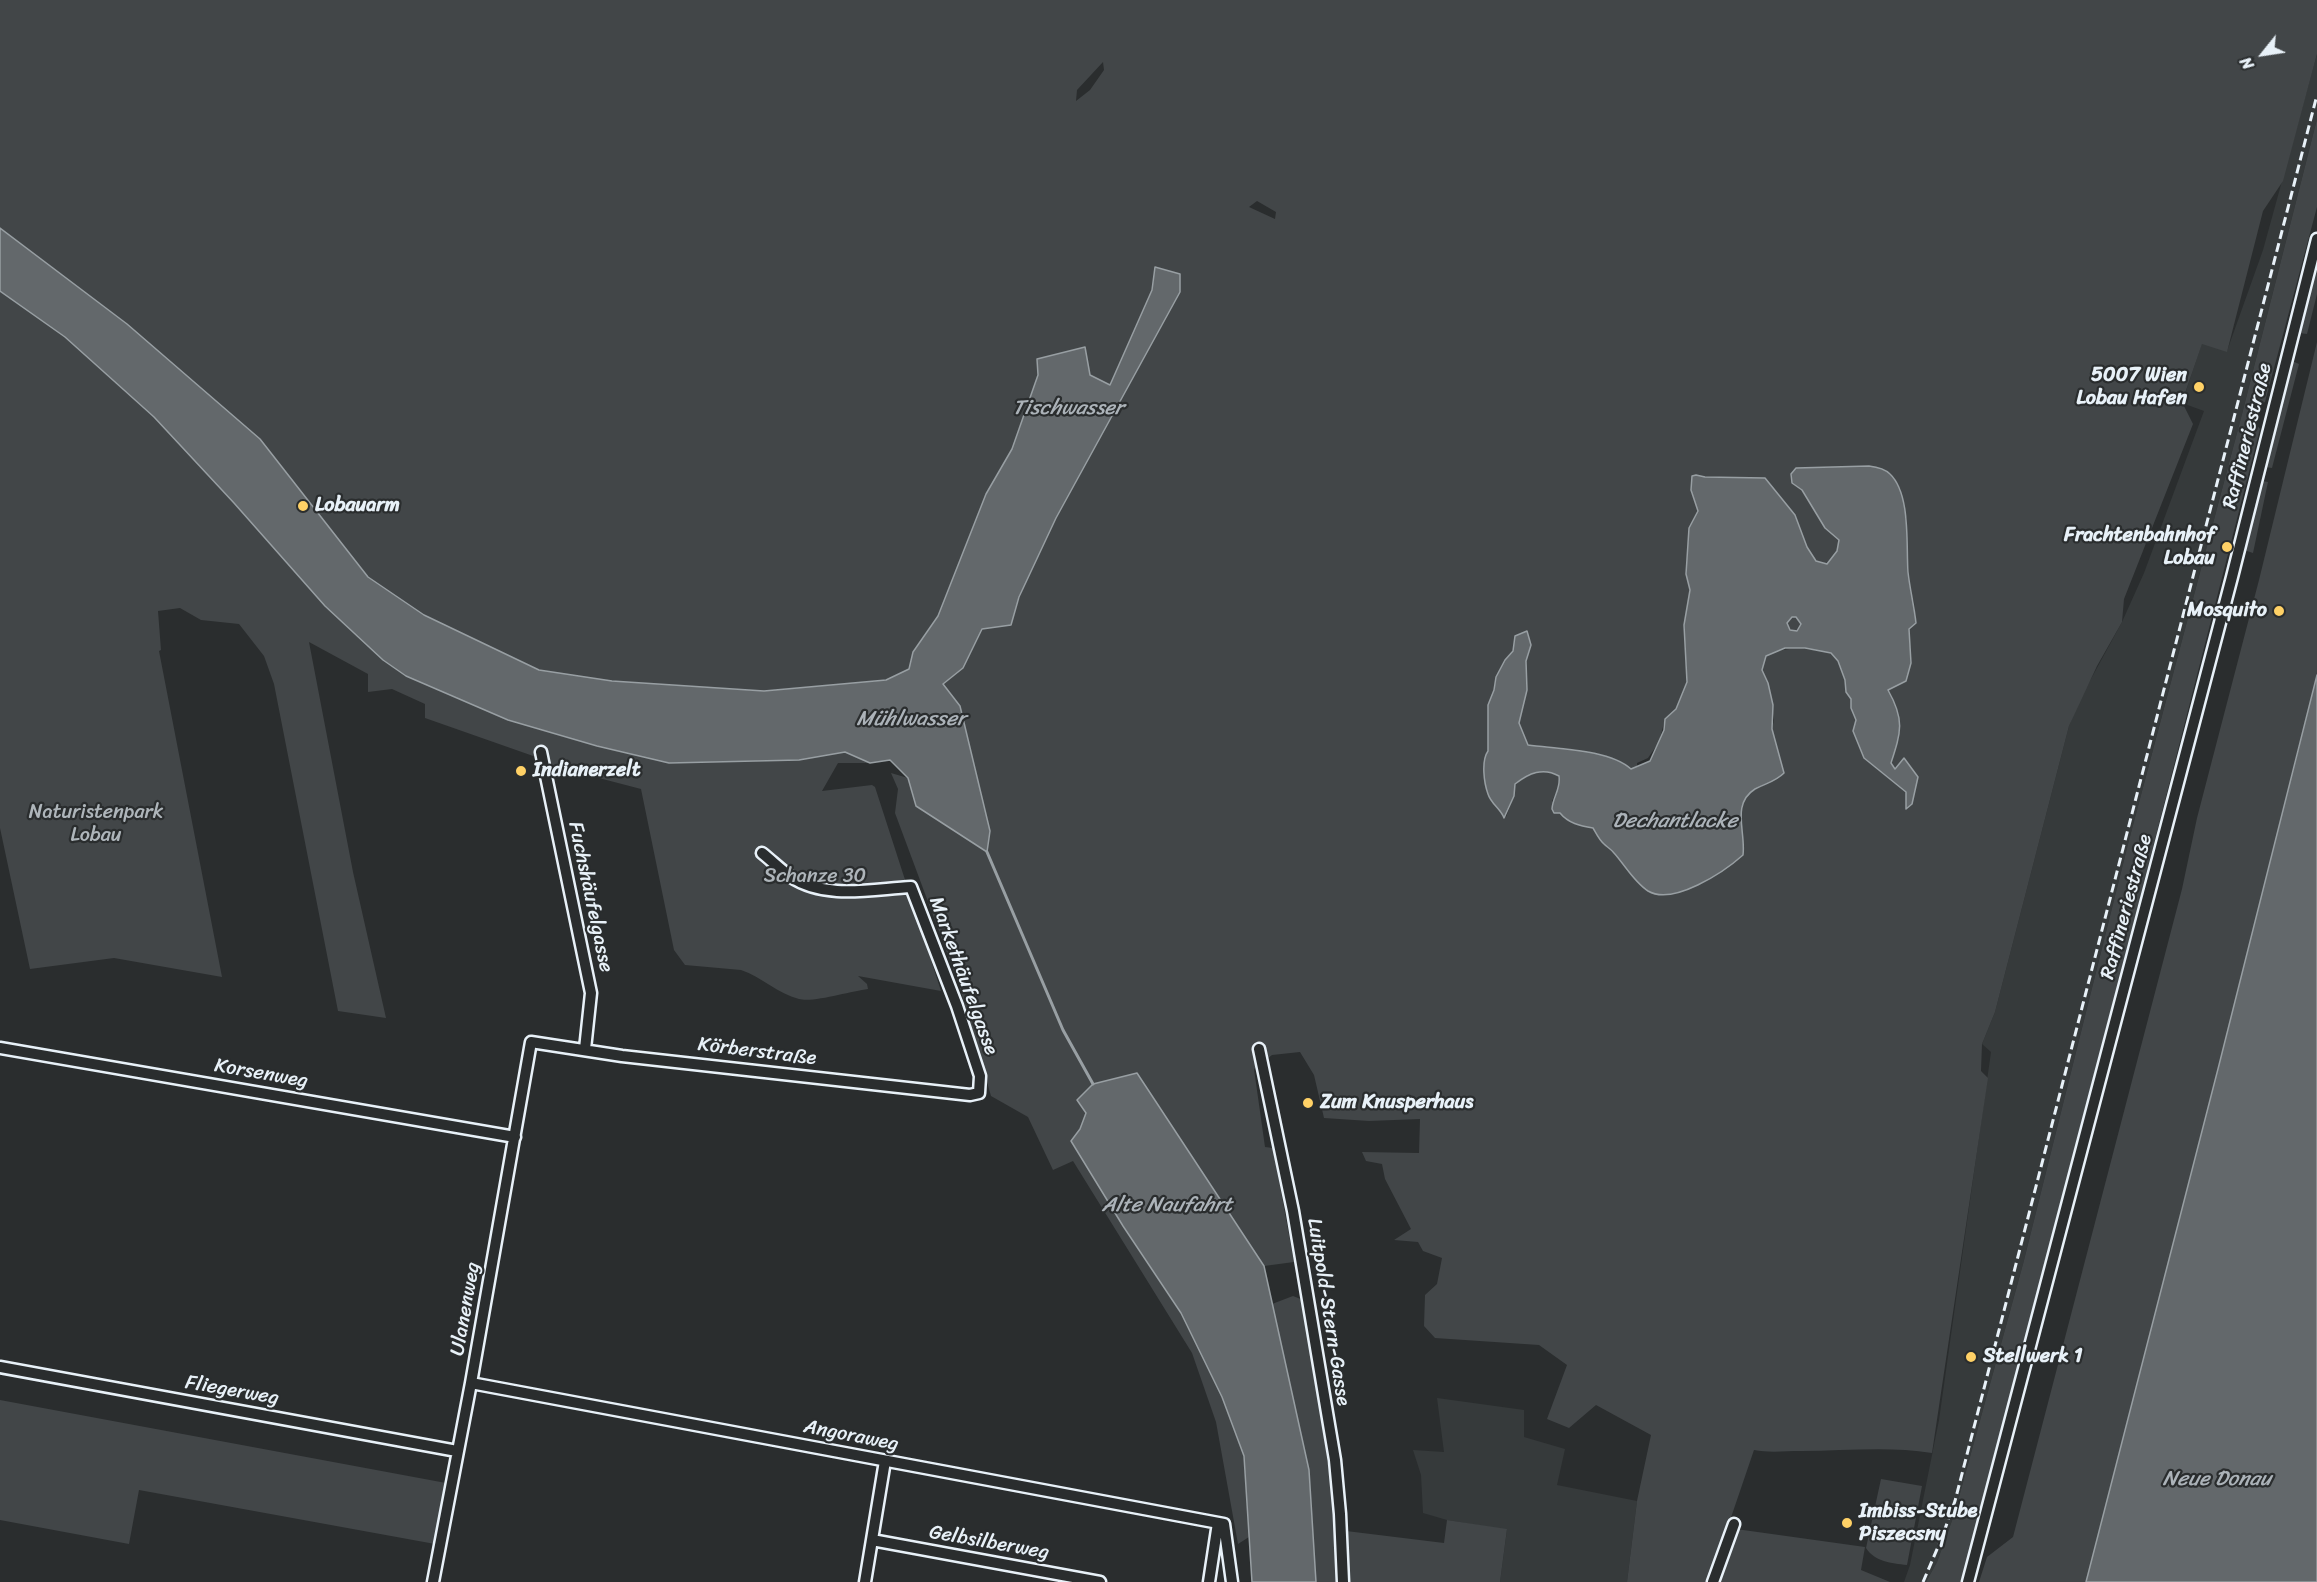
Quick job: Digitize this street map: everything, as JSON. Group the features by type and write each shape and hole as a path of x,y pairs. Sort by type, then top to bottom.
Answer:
{"street":[{"name":"Raffineriestraße","path":"1968,1582 2190,739 2317,239"},
{"name":"Fuchshäufelgasse","path":"542,752 591,993 585,1049"},
{"name":"Markethäufelgasse","path":"762,854 792,878 829,892 911,887 957,1006 980,1076 979,1093"},
{"name":"Körberstraße","path":"531,1042 622,1056 970,1095 979,1093"},
{"name":"Ulanenweg","path":"433,1582 471,1383 531,1042"},
{"name":"Korsenweg","path":"0,1048 515,1137"},
{"name":"Luitpold-Stern-Gasse","path":"1259,1049 1293,1211 1335,1460 1341,1514 1344,1582"},
{"name":"Fliegerweg","path":"0,1367 457,1451"},
{"name":"Angoraweg","path":"471,1383 1221,1524"},
{"path":"865,1582 885,1461"},
{"path":"1209,1582 1221,1524"},
{"path":"1221,1524 1232,1582"},
{"path":"1713,1582 1734,1524"},
{"name":"Gelbsilberweg","path":"872,1540 1100,1582"}],"shaded area":[{"name":"Frachtenbahnhof Lobau","path":"2317,54 2317,119 2242,414 2128,844 2023,1264 1954,1515 1937,1562 1926,1582 1904,1582 1910,1565 1939,1420 1991,1052 1982,1044 1995,1012 2069,726 2079,701 2122,622 2144,573 2204,411 2182,403 2202,343 2227,351 2263,250"},
{"path":"1437,1398 1524,1410 1524,1437 1565,1449 1557,1485 1637,1501 1627,1582 1500,1582 1507,1530 1447,1520 1423,1513 1421,1475 1413,1450 1444,1452"}],"green space":[{"path":"0,0 2317,0 2317,54 2283,181 2263,211 2227,352 2202,344 2182,402 2193,424 2124,599 2122,622 2097,666 2069,726 1995,1012 1982,1044 1981,1071 1988,1078 1932,1453 1883,1449 1777,1452 1754,1450 1709,1582 1627,1582 1637,1501 1651,1435 1596,1405 1569,1428 1547,1419 1567,1365 1539,1345 1435,1338 1424,1326 1425,1295 1437,1284 1442,1258 1423,1251 1418,1242 1394,1240 1411,1229 1385,1179 1382,1164 1366,1161 1362,1152 1419,1153 1420,1119 1369,1121 1324,1118 1314,1075 1300,1052 1272,1055 1254,1069 1265,1147 1273,1148 1294,1262 1264,1266 1137,1074 1086,1112 1080,1129 1071,1141 1123,1226 1181,1313 1222,1397 1244,1456 1249,1537 1238,1544 1216,1422 1192,1353 1073,1161 1053,1170 1028,1117 991,1096 959,985 895,813 898,789 891,773 908,778 916,806 990,831 960,706 942,684 963,668 982,629 1011,624 1040,549 1123,391 1180,274 1156,267 1152,290 1110,385 1090,375 1037,359 1038,375 1012,449 986,494 938,616 913,652 909,669 886,680 764,691 611,681 539,670 424,615 388,592 406,676 508,720 597,746 669,763 799,760 845,752 870,763 838,763 822,791 872,785 875,787 941,991 858,976 867,984 868,989 805,1000 791,997 741,970 685,965 674,950 641,789 549,765 536,757 425,718 425,704 392,689 368,692 368,674 309,642 353,872 386,1018 338,1011 274,684 264,656 239,624 201,620 180,608 158,611 161,650 159,651 222,977 114,958 30,969 0,828 0,291 65,337 152,416 127,324 0,228","holes":["1103,62 1104,70 1090,90 1076,101 1077,90","1257,201 1276,212 1275,219 1249,207","1869,466 1900,488 1907,521 1910,590 1916,622 1909,629 1911,663 1888,689 1897,709 1900,726 1891,763 1894,769 1904,758 1912,804 1906,808 1906,792 1864,758 1853,731 1856,720 1838,661 1831,653 1798,649 1782,650 1766,656 1762,670 1768,683 1774,720 1772,729 1784,773 1753,791 1744,800 1740,816 1743,847 1736,861 1727,867 1647,890 1627,871 1593,828 1565,819 1552,801 1560,784 1559,776 1553,773 1542,772 1531,775 1515,784 1514,796 1506,817 1491,800 1485,784 1488,705 1496,677 1505,660 1527,632 1531,645 1526,661 1527,690 1519,723 1528,745 1597,753 1622,762 1631,769 1637,767 1637,763 1648,758 1659,742 1665,719 1676,709 1687,682 1684,625 1690,590 1686,574 1689,528 1698,511 1691,491 1696,475 1795,515 1807,547 1816,561 1827,564 1837,551 1839,540 1825,528 1802,490 1792,483 1791,474 1796,468"]},
{"path":"2317,119 2317,207 2265,402 2255,406 2252,419 2260,429 1961,1582 1926,1582 1937,1562 1954,1515 2023,1264 2128,844 2242,414"},
{"path":"2317,261 2317,294 2307,334 2299,333"},
{"path":"2317,342 2317,675 2086,1582 1979,1582 1987,1557 2013,1537 2182,889 2197,818 2259,580"},
{"path":"2292,361 2299,364 2272,468 2265,467"},
{"path":"2262,481 2268,482 2253,553 2244,550"},
{"path":"1792,617 1796,617 1801,624 1797,631 1790,630 1787,623"},
{"path":"1293,1296 1303,1300 1338,1530 1444,1543 1447,1520 1507,1529 1500,1582 1316,1582 1309,1470 1272,1304"},
{"path":"0,1400 446,1483 435,1544 139,1490 129,1544 0,1520"},
{"path":"1881,1479 1922,1486 1907,1565 1879,1559 1866,1548"},
{"path":"1736,1529 1865,1547 1861,1570 1890,1582 1718,1582"}],"water":[{"name":"Mühlwasser","path":"0,228 127,324 260,439 368,577 424,615 539,670 612,681 764,691 886,680 909,669 913,652 938,616 986,494 1012,449 1038,375 1037,359 1085,347 1090,375 1110,385 1152,290 1155,267 1180,274 1180,292 1056,518 1019,597 1011,625 982,629 963,668 943,684 960,706 990,831 987,852 916,806 908,778 890,760 870,763 845,752 799,760 669,763 597,746 508,720 406,676 383,660 325,606 154,417 65,337 0,291"},
{"name":"Dechantlacke","path":"1869,466 1878,468 1890,474 1901,494 1906,520 1908,572 1916,623 1909,629 1911,663 1906,681 1888,690 1897,710 1900,726 1891,763 1895,769 1904,758 1918,777 1912,804 1906,809 1906,792 1864,758 1853,731 1856,720 1838,661 1831,653 1805,648 1785,648 1766,656 1762,670 1768,683 1773,705 1772,729 1784,773 1755,789 1743,802 1741,819 1743,855 1711,878 1684,891 1671,894 1648,891 1638,883 1601,841 1593,828 1575,824 1560,813 1554,813 1552,809 1559,776 1553,773 1536,772 1515,784 1514,796 1504,818 1488,794 1484,766 1488,751 1488,705 1496,677 1513,651 1515,636 1527,631 1531,645 1526,661 1527,690 1519,723 1528,745 1568,749 1610,757 1631,769 1650,761 1664,730 1665,719 1676,709 1687,682 1684,625 1690,590 1686,574 1689,528 1698,511 1691,490 1692,476 1765,478 1795,515 1807,547 1816,561 1827,564 1837,551 1839,540 1825,528 1802,490 1792,483 1791,474 1796,468","holes":["1792,617 1796,617 1801,624 1797,631 1790,630 1787,623"]},
{"name":"Neue Donau","path":"2317,675 2317,1582 2086,1582 2219,1065"},
{"name":"Alte Naufahrt","path":"1137,1073 1264,1266 1309,1470 1316,1582 1252,1582 1244,1456 1222,1397 1181,1313 1123,1226 1071,1141 1080,1129 1086,1113 1077,1100 1093,1084"}],"waterway":[{"name":"Mühlwasser","path":"987,852 1063,1030 1093,1084"}],"railway":[{"path":"1923,1582 1955,1501 2317,95"}],"place":[{"name":"5007 Wien Lobau Hafen","path":"2199,387"},
{"name":"Lobauarm","path":"303,506"},
{"name":"Frachtenbahnhof Lobau","path":"2227,547"},
{"name":"Mosquito","path":"2279,611"},
{"name":"Indianerzelt","path":"521,771"},
{"name":"Zum Knusperhaus","path":"1308,1103"},
{"name":"Stellwerk 1","path":"1971,1357"},
{"name":"Imbiss-Stube Piszecsny","path":"1847,1523"}],"water label":[{"name":"Tischwasser","path":"1068,409"}],"park label":[{"name":"Naturistenpark Lobau","path":"96,824"},
{"name":"Schanze 30","path":"815,877"}]}
